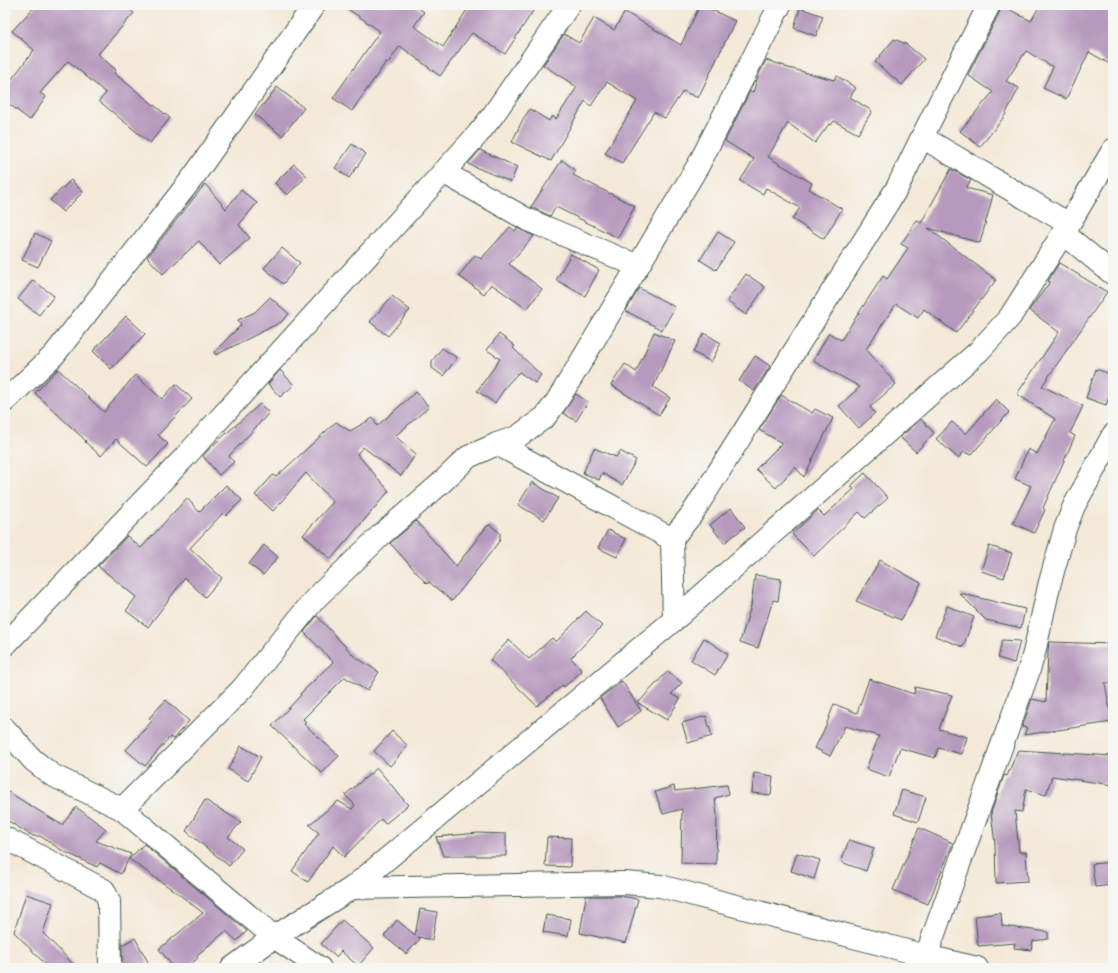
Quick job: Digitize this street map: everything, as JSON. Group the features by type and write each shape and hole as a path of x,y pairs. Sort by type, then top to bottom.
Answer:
{"street":[{"path":"5,401 40,370 59,349 194,176 314,5"},
{"path":"5,645 184,458 443,172 493,115 569,5"},
{"path":"674,620 672,539 692,514 897,188 989,5"},
{"path":"122,809 242,689 314,600 381,535 440,484 468,457 517,437 545,417 557,401 699,164 773,8"},
{"path":"922,136 1066,229 1113,274"},
{"path":"232,968 274,937 352,888 674,620 979,352 1010,316 1066,229 1113,150"},
{"path":"443,172 528,220 638,266"},
{"path":"926,956 1028,673 1050,582 1065,529 1074,506 1113,435"},
{"path":"497,444 672,539"},
{"path":"5,729 33,760 52,775 122,809 274,937 320,968"},
{"path":"5,838 104,890 108,901 110,968"},
{"path":"352,888 625,883 660,886 977,968"}],"building":[{"path":"36,5 124,5 134,13 98,54 116,70 114,73 170,118 150,143 99,101 106,93 68,61 40,93 46,97 30,120 5,101 5,88 34,50 12,31"},
{"path":"342,5 414,5 424,12 414,26 443,47 470,5 523,5 533,11 505,54 472,33 440,76 400,46 388,63 386,62 352,111 333,98 380,31"},
{"path":"700,5 735,21 698,98 683,91 665,118 654,112 622,163 605,153 637,101 607,82 591,106 585,101 551,161 512,142 523,119 530,109 549,121 552,116 556,119 577,87 543,65 564,34 579,43 594,18 614,30 625,12 681,45"},
{"path":"1001,5 1031,21 1040,5 1113,5 1113,66 1089,52 1066,99 1043,88 1053,67 1026,51 1006,81 1019,88 1004,117 980,147 960,131 993,92 968,75 1000,11"},
{"path":"800,8 823,16 816,36 794,28"},
{"path":"894,39 906,44 924,59 902,85 875,62"},
{"path":"766,60 785,67 834,80 837,76 856,88 850,97 872,111 858,134 834,121 831,125 829,124 815,143 788,123 768,157 812,183 809,189 842,209 824,239 792,219 800,208 766,188 763,194 740,181 754,159 725,141 750,91 753,92 759,74"},
{"path":"277,87 304,108 282,136 255,115"},
{"path":"352,144 366,154 349,178 335,168"},
{"path":"480,150 517,167 511,182 468,164"},
{"path":"562,160 576,171 573,175 635,206 618,238 556,207 550,216 531,207"},
{"path":"294,164 307,176 287,195 275,183"},
{"path":"951,169 971,180 966,188 993,195 980,243 928,228 996,280 956,333 924,309 918,318 896,304 866,349 896,384 870,407 875,413 859,428 839,406 860,387 813,361 829,333 841,340 883,276 887,279 908,248 901,244 917,220 921,223"},
{"path":"71,180 83,192 63,212 50,200"},
{"path":"205,184 226,209 241,190 257,203 239,225 250,238 219,265 199,241 163,274 147,257"},
{"path":"510,227 515,231 517,228 534,236 509,264 542,289 527,309 491,284 484,294 459,276 475,255 481,259"},
{"path":"718,232 734,242 716,270 700,260"},
{"path":"35,233 51,241 38,267 22,260"},
{"path":"282,248 300,263 283,284 264,268"},
{"path":"571,254 599,270 585,296 556,280"},
{"path":"1059,263 1107,292 1042,386 1083,406 1070,433 1075,436 1043,508 1045,510 1034,533 1013,523 1031,486 1015,479 1028,449 1037,454 1055,419 1017,394 1059,332 1029,310 1050,282 1048,281"},
{"path":"746,274 765,287 746,315 727,301"},
{"path":"33,280 54,296 39,315 18,299"},
{"path":"639,288 675,307 662,330 626,311"},
{"path":"392,296 410,310 388,336 370,322"},
{"path":"270,297 289,314 281,322 216,355 214,352 241,325 238,320 255,312"},
{"path":"126,316 145,334 111,369 93,351"},
{"path":"654,332 675,341 653,387 670,398 659,415 611,385 625,364 636,372"},
{"path":"704,333 721,343 711,362 693,352"},
{"path":"499,334 515,346 513,348 541,375 535,383 519,372 507,385 495,403 477,391 500,359 487,350"},
{"path":"442,348 457,358 443,376 432,368 432,361"},
{"path":"755,356 770,366 754,391 739,381"},
{"path":"58,369 104,412 135,375 162,399 176,384 192,399 158,435 168,444 147,467 116,439 101,456 35,393"},
{"path":"1096,369 1113,375 1113,385 1106,405 1086,398"},
{"path":"280,370 294,385 280,397 268,384"},
{"path":"416,392 429,407 395,436 416,454 401,476 363,447 357,454 389,491 331,559 303,535 333,502 306,473 273,511 255,495 273,475 276,477 336,422 350,431 373,418 377,426"},
{"path":"576,394 588,402 576,421 563,413"},
{"path":"781,395 812,413 815,409 833,418 804,477 795,467 776,488 756,469 782,443 759,430"},
{"path":"996,399 1009,412 971,455 964,452 958,458 936,439 952,422 966,434"},
{"path":"260,404 269,413 229,456 234,462 219,475 203,456 212,446"},
{"path":"921,419 934,433 916,452 900,437"},
{"path":"594,448 616,457 620,451 636,460 622,485 602,473 599,480 583,473"},
{"path":"865,473 888,498 865,518 859,512 814,556 792,534 818,510 824,516 854,489 851,486"},
{"path":"532,482 558,498 544,520 518,505"},
{"path":"226,485 242,500 226,516 223,513 190,548 222,578 205,597 185,578 148,627 126,611 136,597 98,566 127,536 141,548 187,498 199,512"},
{"path":"731,508 745,527 724,543 710,525"},
{"path":"416,521 456,566 487,526 490,525 500,533 500,540 452,601 429,582 427,584 390,543"},
{"path":"608,530 626,539 617,557 598,548"},
{"path":"264,545 278,557 263,575 249,564"},
{"path":"989,546 1012,553 1004,578 981,571"},
{"path":"880,560 921,583 901,620 856,601"},
{"path":"755,575 781,579 778,601 773,600 758,648 740,642 751,606"},
{"path":"959,593 1025,609 1021,628 986,620"},
{"path":"947,606 974,617 963,647 935,636"},
{"path":"586,611 602,626 571,658 582,671 564,687 563,685 537,706 490,660 509,640 529,659 552,638 556,642"},
{"path":"317,616 354,656 379,672 367,691 345,677 303,719 306,722 304,724 339,756 322,773 272,726 301,695 300,694 333,662 304,632"},
{"path":"704,638 728,654 715,675 691,660"},
{"path":"1002,640 1020,641 1014,663 998,658"},
{"path":"1049,642 1113,644 1113,683 1105,683 1112,722 1024,735 1027,728 1022,727 1032,699 1046,702"},
{"path":"668,671 682,683 671,694 680,699 667,720 638,703"},
{"path":"869,679 914,694 915,687 952,695 939,729 967,737 962,754 938,748 935,758 900,748 889,777 866,769 879,736 845,726 830,756 815,748 826,726 834,704 857,713"},
{"path":"622,681 641,711 618,727 600,698"},
{"path":"166,700 189,721 173,739 170,737 145,766 126,750 152,721 149,718"},
{"path":"706,716 712,736 688,743 682,723"},
{"path":"392,731 408,746 390,766 374,751"},
{"path":"241,746 261,757 248,781 228,769"},
{"path":"1018,750 1113,756 1113,785 1052,776 1046,795 1026,789 1022,812 1015,811 1019,852 1026,852 1028,881 996,883 995,844 991,813 1004,775 1007,776"},
{"path":"377,768 408,805 385,824 381,819 344,857 333,846 308,882 292,871 319,833 309,825 338,801 352,809 355,805 345,795"},
{"path":"754,773 773,776 771,795 752,793"},
{"path":"727,785 729,794 715,798 717,815 716,864 681,863 682,809 663,814 655,792 674,786 675,791"},
{"path":"5,790 62,825 76,807 106,829 96,841 131,854 121,874 100,863 97,867 63,851 40,836 33,836 5,819"},
{"path":"902,790 926,797 918,822 894,814"},
{"path":"205,800 241,822 228,837 243,849 229,866 186,831"},
{"path":"919,828 953,843 928,904 893,890"},
{"path":"478,833 506,834 506,856 443,856 436,837"},
{"path":"547,837 571,838 570,867 545,866"},
{"path":"849,840 874,848 866,871 841,862"},
{"path":"144,844 247,931 237,941 226,931 196,956 198,958 186,968 174,968 159,949 203,913 129,859"},
{"path":"797,853 820,860 814,879 791,871"},
{"path":"1113,862 1113,885 1095,887 1092,864"},
{"path":"26,894 53,903 43,933 77,968 49,968 14,932"},
{"path":"586,896 620,896 638,899 626,943 580,933"},
{"path":"420,909 437,912 432,940 418,937 420,939 406,954 384,936 397,920 415,935"},
{"path":"1001,913 1002,926 1048,932 1048,939 1033,941 1031,950 1014,948 1015,943 978,946 975,916"},
{"path":"546,915 571,919 568,936 543,932"},
{"path":"342,920 374,948 358,966 341,951 336,957 321,944"},
{"path":"135,938 148,962 140,968 126,968 122,963 122,945"}]}
